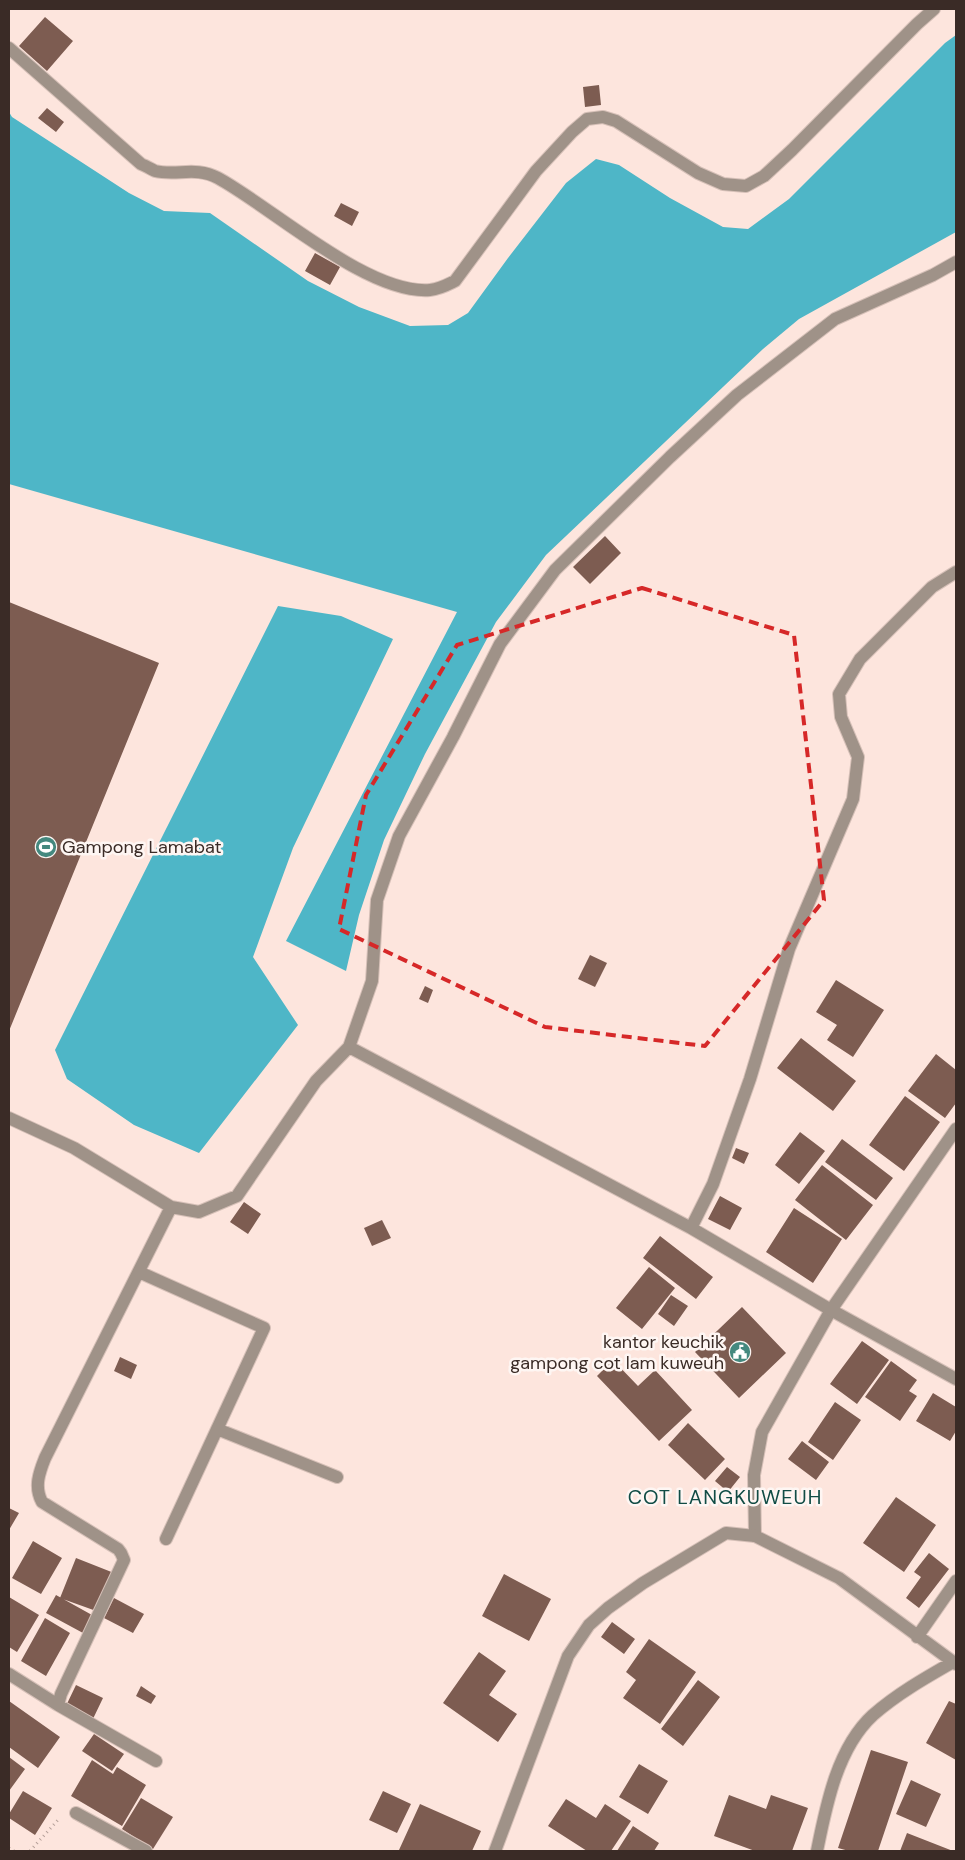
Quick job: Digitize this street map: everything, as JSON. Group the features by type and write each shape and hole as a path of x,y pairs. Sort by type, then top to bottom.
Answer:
{"street":[{"path":"9,48 142,164 155,170 196,171 217,178 318,244 373,276 406,288 430,290 444,287 455,281 536,171 572,132 587,119 603,117 616,121 698,173 723,184 746,186 764,176 792,150 934,9"},
{"path":"9,1118 74,1148 171,1207 199,1212 237,1196 316,1081 349,1047 372,981 377,900 399,836 453,737 500,644 555,570 670,457 737,395 835,319 933,275 956,262"},
{"path":"691,1228 713,1184 750,1079 789,949 853,800 858,757 841,717 839,694 860,659 932,587 956,572"},
{"path":"349,1047 691,1228 831,1310 956,1379"},
{"path":"756,1536 754,1475 762,1432 831,1310 956,1129"},
{"path":"58,1705 61,1694 124,1560 122,1553 118,1549 42,1502 38,1494 38,1475 171,1207"},
{"path":"139,1272 264,1328 166,1539"},
{"path":"217,1429 337,1476"},
{"path":"494,1851 568,1656 589,1625 608,1608 643,1583 726,1532 756,1536 839,1578 954,1663 892,1701 872,1716 856,1736 828,1797 817,1851"},
{"path":"917,1637 956,1581"},
{"path":"9,1674 58,1705 156,1761"},
{"path":"76,1813 146,1851"}],"path":[{"path":"30,1851 61,1816 68,1813 76,1813"},
{"path":"9,1848 14,1851"}],"highlighted area":[{"path":"642,588 794,635 824,900 705,1046 545,1027 339,929 366,795 457,645"}],"water":[{"path":"956,35 956,232 799,319 763,349 546,555 496,622 425,754 384,840 359,915 346,971 286,941 457,612 9,484 9,112 12,117 129,193 164,211 210,213 308,281 359,307 410,326 448,325 468,313 566,183 596,159 619,165 670,198 723,227 748,229 789,199 945,43"},
{"path":"278,606 341,616 393,639 293,848 253,957 298,1025 199,1153 134,1125 67,1079 55,1050"}],"building":[{"path":"45,17 73,41 47,71 19,46"},
{"path":"599,85 601,105 585,107 583,87"},
{"path":"47,108 64,122 56,132 38,118"},
{"path":"341,203 359,212 352,226 334,216"},
{"path":"315,253 340,267 330,285 305,271"},
{"path":"605,536 621,553 590,584 573,567"},
{"name":"Gampong Lamabat","path":"9,602 159,663 9,1031"},
{"path":"590,955 607,963 595,987 578,979"},
{"path":"836,980 884,1010 853,1057 827,1040 837,1025 816,1012"},
{"path":"425,986 433,990 428,1003 419,999"},
{"path":"801,1038 856,1081 833,1111 777,1068"},
{"path":"936,1054 956,1070 956,1103 945,1118 908,1091"},
{"path":"905,1096 940,1122 904,1171 869,1145"},
{"path":"800,1132 825,1151 799,1184 775,1165"},
{"path":"842,1139 893,1178 876,1200 825,1162"},
{"path":"736,1148 749,1153 744,1164 732,1158"},
{"path":"822,1165 873,1205 846,1240 795,1200"},
{"path":"720,1196 742,1208 730,1230 708,1219"},
{"path":"244,1202 261,1214 248,1234 230,1222"},
{"path":"794,1208 842,1239 813,1283 766,1252"},
{"path":"382,1220 391,1238 372,1246 364,1228"},
{"path":"660,1236 713,1277 696,1299 643,1258"},
{"path":"649,1267 675,1288 642,1329 616,1308"},
{"path":"671,1295 688,1306 674,1326 658,1314"},
{"name":"kantor keuchik gampong cot lam kuweuh","path":"742,1307 786,1353 739,1398 695,1352"},
{"path":"862,1341 889,1360 857,1404 830,1384"},
{"path":"120,1357 137,1365 131,1379 114,1371"},
{"path":"613,1360 638,1386 655,1370 692,1410 659,1441 597,1376"},
{"path":"891,1361 917,1380 909,1391 917,1396 900,1421 865,1397"},
{"path":"933,1393 956,1407 956,1431 950,1441 916,1421"},
{"path":"835,1402 861,1420 833,1460 808,1442"},
{"path":"688,1423 725,1459 705,1480 668,1445"},
{"path":"802,1441 829,1462 816,1480 788,1459"},
{"path":"727,1467 740,1477 728,1492 715,1481"},
{"path":"896,1497 936,1525 904,1572 863,1543"},
{"path":"9,1508 19,1513 9,1530"},
{"path":"33,1541 62,1558 41,1594 12,1578"},
{"path":"929,1553 949,1569 919,1608 906,1598 921,1577 914,1572"},
{"path":"76,1558 114,1573 99,1612 60,1598"},
{"path":"504,1574 551,1599 529,1641 482,1616"},
{"path":"56,1595 92,1615 83,1633 46,1613"},
{"path":"9,1597 39,1615 17,1652 9,1647"},
{"path":"114,1598 144,1614 133,1633 104,1618"},
{"path":"45,1618 70,1633 46,1676 21,1661"},
{"path":"612,1622 635,1639 624,1654 601,1637"},
{"path":"649,1639 696,1672 660,1724 623,1698 636,1680 626,1672"},
{"path":"479,1652 506,1671 489,1695 517,1714 498,1742 443,1703"},
{"path":"698,1680 720,1697 683,1746 661,1729"},
{"path":"76,1685 103,1698 91,1723 64,1710"},
{"path":"141,1686 156,1696 151,1704 136,1696"},
{"path":"9,1701 60,1737 38,1768 9,1747"},
{"path":"949,1701 956,1704 956,1760 926,1743"},
{"path":"94,1734 124,1754 112,1771 82,1751"},
{"path":"871,1750 908,1762 878,1851 849,1851 838,1848"},
{"path":"9,1757 25,1769 9,1791"},
{"path":"92,1760 113,1774 117,1767 146,1785 122,1826 71,1796"},
{"path":"639,1764 668,1781 648,1814 619,1797"},
{"path":"911,1780 941,1794 926,1827 896,1814"},
{"path":"23,1791 52,1808 35,1835 9,1818 9,1814"},
{"path":"383,1791 411,1804 397,1833 369,1820"},
{"path":"729,1795 766,1809 771,1795 808,1808 792,1851 755,1851 714,1836"},
{"path":"141,1798 173,1817 153,1849 122,1829"},
{"path":"566,1799 596,1818 605,1804 631,1821 611,1851 587,1851 548,1826"},
{"path":"420,1804 481,1831 472,1851 399,1850"},
{"path":"633,1826 659,1843 654,1851 617,1851"},
{"path":"907,1833 953,1851 900,1851"}],"place":[{"name":"Gampong Lamabat","path":"46,847"},
{"name":"kantor keuchik gampong cot lam kuweuh","path":"740,1352"}],"district":[{"name":"COT LANGKUWEUH","path":"725,1497"}]}
